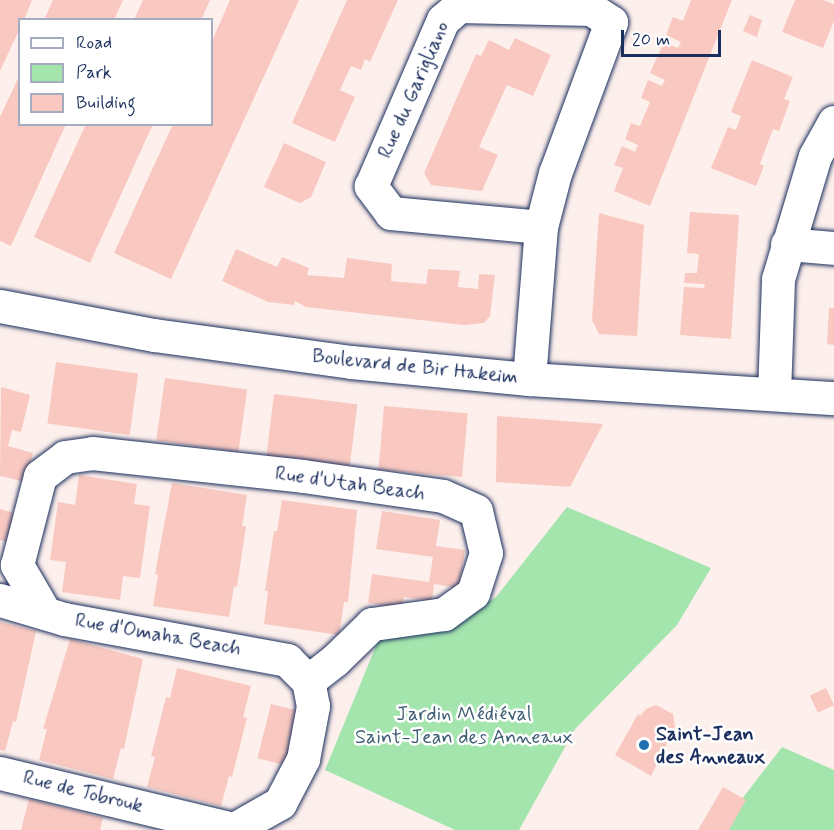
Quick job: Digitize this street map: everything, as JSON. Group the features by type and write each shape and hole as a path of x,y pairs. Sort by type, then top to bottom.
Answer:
{"street":[{"name":"Rue du Garigliano","path":"529,379 541,227 555,173 611,22 591,9 459,6 443,20 371,186 391,213 541,227"},
{"path":"774,394 778,279 816,156 834,122"},
{"path":"787,244 834,248"},
{"name":"Boulevard de Bir Hakeim","path":"0,306 154,336 351,362 529,379 834,398"},
{"name":"Rue d'Utah Beach","path":"45,613 8,566 40,476 65,457 92,453 303,476 443,496 476,511 486,553 473,593 444,614 372,624 335,660 308,681"},
{"name":"Rue d'Omaha Beach","path":"0,600 64,619 287,660 308,681"},
{"name":"Rue de Tobrouk","path":"0,773 234,829 280,803 303,759 313,706 308,681"}],"green space":[{"name":"Jardin Médiéval Saint-Jean des Anneaux","path":"567,507 711,568 677,625 575,729 519,830 455,830 325,770 378,641 442,629 496,597"},
{"path":"782,747 834,770 834,830 723,830 735,808"}],"building":[{"path":"0,0 32,0 25,18 18,18 18,32 0,71"},
{"path":"53,0 123,0 115,18 45,18"},
{"path":"143,0 210,0 202,18 135,18"},
{"path":"230,0 299,0 171,279 114,253 172,126 213,126 213,39"},
{"path":"347,0 398,0 370,62 365,59 361,70 351,66 340,90 355,97 335,142 292,123"},
{"path":"691,0 732,0 650,206 614,191 623,168 614,165 622,146 635,152 638,145 625,139 631,123 640,126 650,102 641,98 648,80 662,86 665,80 650,73 664,42 678,48 681,42 666,35 673,17 683,21"},
{"path":"795,0 823,0 834,4 834,21 823,48 782,32"},
{"path":"750,15 762,20 757,37 743,31"},
{"path":"515,38 551,55 533,96 507,85 479,147 498,155 482,191 431,185 424,173 476,54 481,56 489,40 509,50"},
{"path":"752,60 793,77 784,99 790,101 779,131 773,129 760,164 764,166 756,186 711,168 728,127 736,130 741,116 731,112"},
{"path":"18,78 18,126 65,126 11,246 0,241 0,117"},
{"path":"85,126 152,126 90,263 34,237"},
{"path":"284,143 326,162 311,197 300,203 264,187"},
{"path":"690,212 739,215 731,339 680,335 684,287 704,288 705,284 684,283 685,273 697,273 699,254 687,253"},
{"path":"599,213 644,225 637,336 599,334 592,320"},
{"path":"236,249 277,267 282,257 309,268 307,275 344,278 347,258 392,264 391,281 426,284 428,269 460,271 458,287 478,289 479,274 495,275 490,316 484,323 464,325 306,307 295,301 294,305 268,302 222,281"},
{"path":"829,308 834,308 834,345 827,344"},
{"path":"56,362 138,374 130,435 47,423"},
{"path":"165,378 247,390 238,452 156,440"},
{"path":"1,387 30,395 21,432 12,430 8,446 33,453 25,482 0,476"},
{"path":"274,394 357,404 350,466 266,456"},
{"path":"384,406 468,413 462,477 378,470"},
{"path":"497,416 603,424 570,487 496,482"},
{"path":"79,475 137,484 134,504 150,506 140,578 123,576 120,600 62,592 66,562 50,560 58,502 75,505"},
{"path":"172,483 247,495 242,526 246,526 237,587 234,586 229,617 153,606 158,575 155,574"},
{"path":"282,500 357,510 348,602 344,602 339,635 264,624 268,591 265,591 274,531 277,531"},
{"path":"0,509 17,514 10,543 0,540"},
{"path":"382,511 440,520 436,546 465,550 459,588 434,584 432,601 404,597 402,608 368,603 372,574 429,582 433,557 376,549"},
{"path":"0,622 36,631 16,722 13,721 5,751 0,750"},
{"path":"70,639 143,659 124,749 121,748 113,779 39,760 47,729 43,729"},
{"path":"177,668 251,686 243,717 247,718 232,777 229,776 221,806 147,787 155,757 151,756 166,697 170,698"},
{"path":"826,688 834,705 818,713 810,696"},
{"path":"271,704 300,711 287,766 257,758"},
{"name":"Saint-Jean des Anneaux","path":"656,705 673,714 675,727 651,776 615,755 638,714 640,716 646,709"},
{"path":"723,787 746,800 729,830 698,830"},
{"path":"29,799 103,818 100,830 21,830"}],"place":[{"name":"Saint-Jean des Anneaux","path":"644,745"}]}
